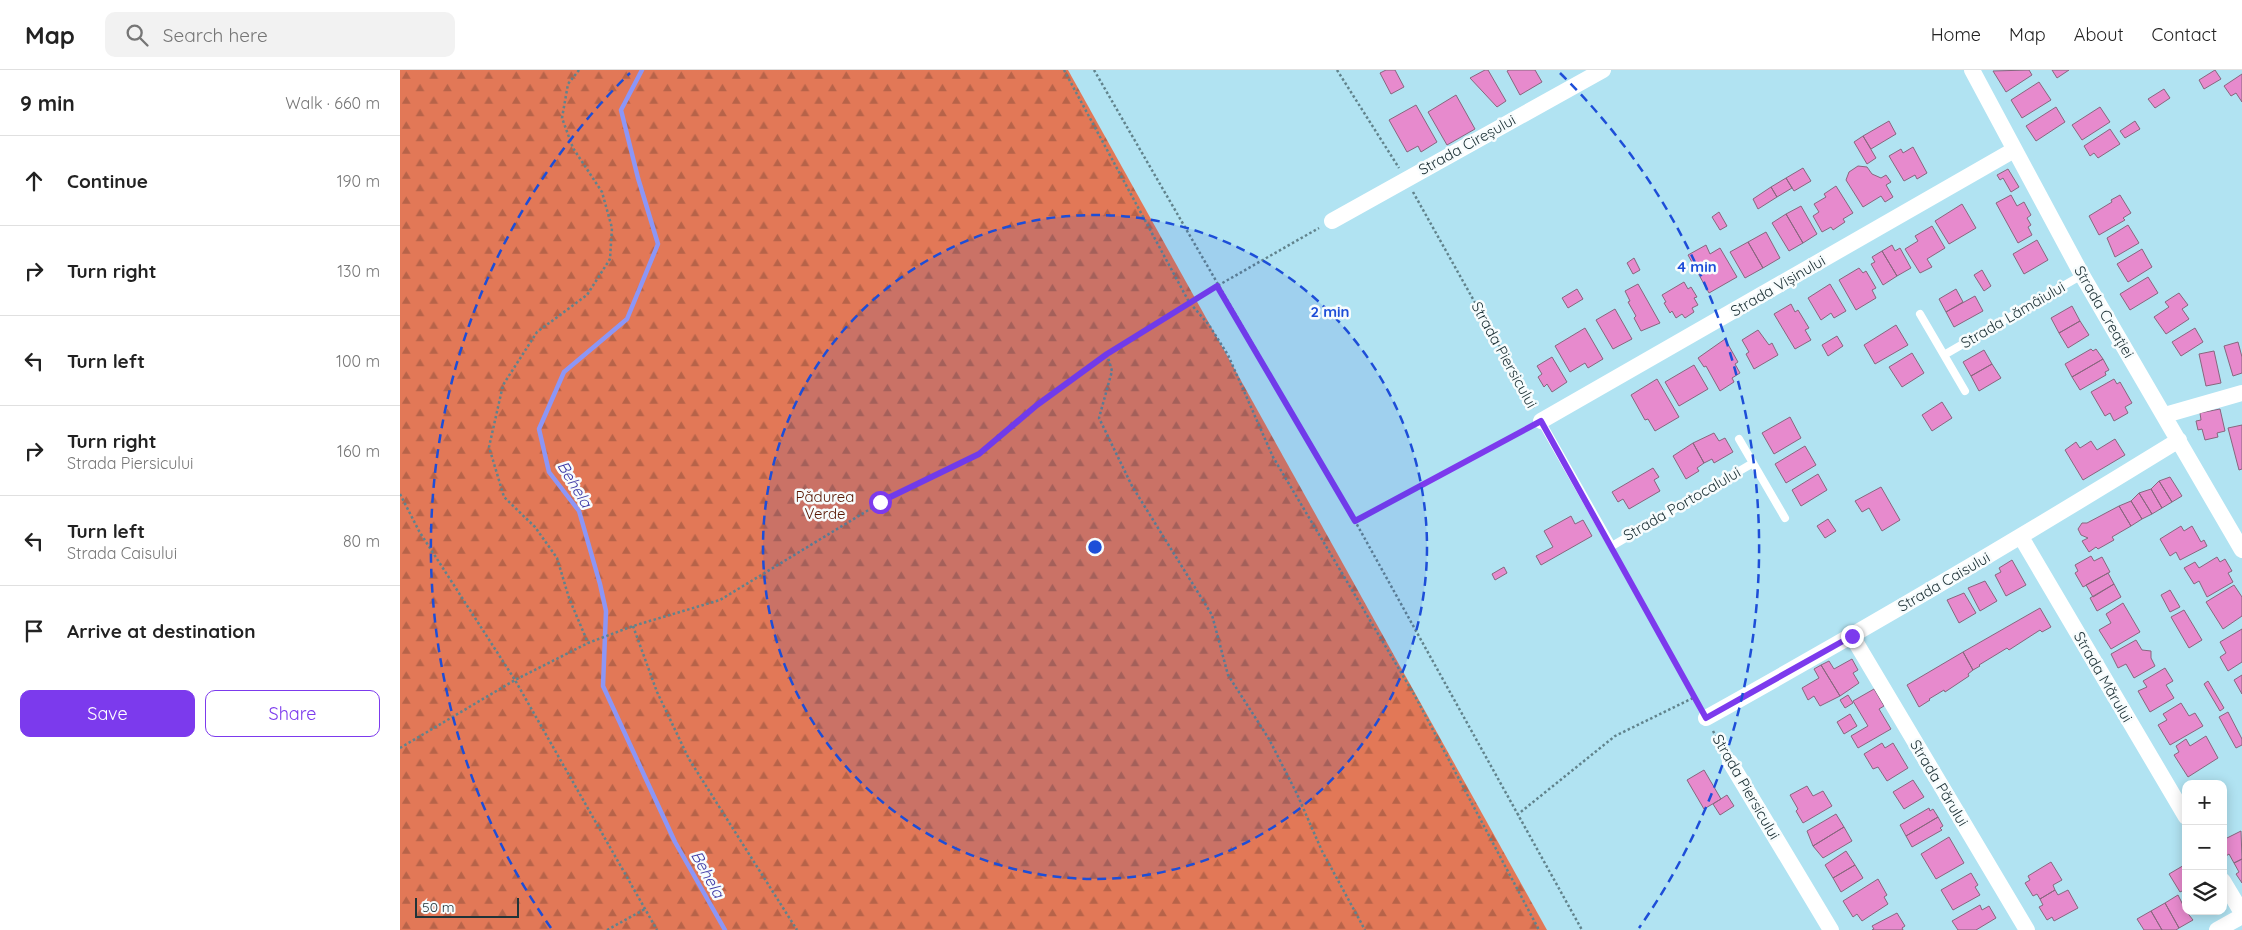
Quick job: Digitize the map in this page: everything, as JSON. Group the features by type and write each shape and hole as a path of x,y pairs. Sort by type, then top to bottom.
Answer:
{"street":[{"name":"Strada Cireșului","path":"1332,221 1603,70"},
{"name":"Strada Creației","path":"1972,70 2082,275 2242,550"},
{"name":"Strada Vișinului","path":"1541,421 2014,150"},
{"path":"2165,415 2242,393"},
{"name":"Strada Caisului","path":"1706,718 2021,538 2178,440"},
{"name":"Strada Mărului","path":"2021,538 2182,811"},
{"name":"Strada Părului","path":"1852,636 2027,930"},
{"name":"Strada Piersicului","path":"1730,762 1831,930"},
{"path":"2217,930 2242,914 2227,888"}],"lane":[{"name":"Strada Lămâiului","path":"1944,355 2082,275"},
{"name":"Strada Lămâiului","path":"1920,314 1965,391"},
{"name":"Strada Piersicului","path":"1541,421 1612,546"},
{"name":"Strada Portocalului","path":"1739,439 1785,518"},
{"name":"Strada Portocalului","path":"1612,546 1753,463"}],"path":[{"path":"579,70 568,84 562,118 574,148 602,192 612,228 610,260 587,295 537,332 503,385 489,447 504,497 535,527 557,558 588,643"},
{"path":"1064,70 1189,302 1209,325 1228,355 1273,456 1415,696 1539,930"},
{"path":"1094,70 1217,286 1355,521 1582,930"},
{"name":"Strada Piersicului","path":"1337,70 1406,180 1541,421"},
{"path":"400,748 516,680 588,643 633,626 720,600 880,502 979,454 1037,405 1107,354 1189,302 1332,221"},
{"path":"1107,354 1112,372 1099,418 1132,486 1212,615 1228,675 1269,740 1297,794 1322,852 1365,930"},
{"path":"1355,521 1541,421"},
{"path":"400,494 419,531 516,680 656,930"},
{"name":"Strada Piersicului","path":"1612,546 1730,762"},
{"path":"633,626 657,692 688,759 797,930"},
{"path":"1517,815 1615,736 1695,697"},
{"path":"607,930 645,909"}],"green space":[{"name":"Pădurea Verde","path":"400,70 1068,70 1547,930 400,930"}],"building":[{"path":"1386,70 1395,70 1404,87 1391,94 1380,73"},
{"path":"1488,70 1506,101 1497,107 1470,78"},
{"path":"1535,70 1542,82 1520,95 1507,71"},
{"path":"2029,70 2032,75 2006,92 1993,71"},
{"path":"2052,70 2069,70 2057,78"},
{"path":"2215,70 2221,79 2204,89 2199,80"},
{"path":"2242,74 2242,102 2236,93 2231,96 2224,86"},
{"path":"2039,82 2051,100 2022,118 2011,100"},
{"path":"2164,89 2170,98 2155,108 2148,99"},
{"path":"1456,95 1475,129 1447,145 1428,112"},
{"path":"1416,105 1437,142 1421,152 1418,146 1407,152 1389,120"},
{"path":"2056,107 2065,122 2036,141 2026,126"},
{"path":"2100,107 2110,122 2082,140 2072,125"},
{"path":"1889,121 1896,134 1871,149 1863,136"},
{"path":"2135,121 2140,129 2125,138 2120,131"},
{"path":"2110,129 2120,144 2098,158 2094,153 2090,156 2084,146"},
{"path":"1863,136 1876,158 1867,164 1854,142"},
{"path":"1913,147 1927,173 1917,179 1915,175 1904,181 1889,156 1901,149 1903,153"},
{"path":"1858,166 1867,167 1872,174 1881,178 1886,175 1891,182 1886,185 1893,197 1885,202 1881,196 1863,207 1846,180 1849,172"},
{"path":"1803,168 1811,181 1794,191 1786,178"},
{"path":"2008,169 2019,187 2011,192 2003,178 2000,180 1997,175"},
{"path":"1786,178 1792,188 1777,197 1771,187"},
{"path":"1836,186 1853,213 1843,219 1845,222 1833,230 1831,227 1822,232 1813,216 1819,212 1814,204 1826,197 1824,194"},
{"path":"1771,187 1777,197 1758,209 1753,199"},
{"path":"2011,195 2017,206 2024,202 2031,215 2027,218 2031,225 2028,227 2032,235 2018,243 1996,203"},
{"path":"2120,195 2131,213 2123,218 2125,220 2099,235 2089,216"},
{"path":"1962,204 1976,228 1949,244 1935,221"},
{"path":"1801,206 1817,234 1803,243 1786,214"},
{"path":"1719,212 1727,226 1720,230 1712,217"},
{"path":"1786,214 1803,243 1789,251 1772,223"},
{"path":"2128,225 2139,243 2115,257 2107,238"},
{"path":"1932,226 1945,248 1927,259 1932,267 1920,273 1905,249 1918,241 1915,236"},
{"path":"1766,232 1780,258 1763,268 1748,242"},
{"path":"2037,240 2048,260 2024,274 2013,254"},
{"path":"1748,242 1763,268 1745,278 1730,252"},
{"path":"1706,245 1710,254 1720,248 1737,277 1709,293 1688,255"},
{"path":"1892,245 1895,251 1900,248 1911,268 1897,276 1882,251"},
{"path":"2142,249 2152,267 2128,282 2117,264"},
{"path":"1882,251 1897,276 1883,285 1871,264 1875,262 1872,257"},
{"path":"1634,258 1640,270 1633,274 1627,263"},
{"path":"1859,268 1863,273 1866,271 1876,288 1872,290 1876,298 1856,310 1839,280"},
{"path":"1982,270 1991,286 1984,291 1974,275"},
{"path":"2148,277 2158,293 2130,310 2120,294"},
{"path":"1684,282 1688,289 1691,287 1697,297 1694,298 1698,305 1692,308 1694,312 1685,318 1682,314 1676,318 1672,311 1670,313 1662,295"},
{"path":"1638,284 1660,323 1641,331 1634,318 1636,316 1628,302 1630,301 1625,291"},
{"path":"1830,284 1846,311 1834,318 1831,313 1821,320 1808,298"},
{"path":"1577,289 1583,299 1568,308 1562,298"},
{"path":"1956,289 1963,302 1946,312 1939,299"},
{"path":"2179,293 2188,305 2182,309 2189,319 2166,334 2154,317 2169,307 2165,302"},
{"path":"1975,296 1983,311 1954,327 1946,312"},
{"path":"1791,304 1795,312 1798,310 1809,328 1805,330 1811,340 1795,349 1774,314"},
{"path":"2072,306 2080,321 2059,333 2051,318"},
{"path":"1615,309 1632,339 1613,349 1596,320"},
{"path":"2080,321 2089,335 2068,348 2059,333"},
{"path":"1896,325 1908,345 1875,364 1864,345"},
{"path":"1585,328 1603,359 1588,368 1585,363 1570,372 1555,346"},
{"path":"2195,328 2203,342 2181,356 2172,342"},
{"path":"1758,330 1769,345 1772,343 1778,355 1754,369 1746,354 1749,352 1742,340"},
{"path":"1837,336 1843,346 1828,356 1822,345"},
{"path":"1725,339 1738,362 1735,364 1740,373 1732,378 1734,382 1720,391 1706,366 1704,367 1698,358"},
{"path":"2238,342 2242,357 2242,373 2233,376 2224,346"},
{"path":"2091,349 2093,351 2096,349 2103,359 2072,377 2065,364"},
{"path":"1984,350 1992,364 1971,376 1963,362"},
{"path":"2214,351 2221,383 2206,386 2199,354"},
{"path":"1912,353 1924,373 1902,387 1889,367"},
{"path":"1552,357 1567,382 1552,392 1547,384 1544,387 1538,377 1542,374 1537,366"},
{"path":"2103,359 2109,370 2105,372 2106,375 2080,390 2072,377"},
{"path":"1992,364 2001,378 1979,391 1971,376"},
{"path":"1694,365 1708,389 1679,406 1665,382"},
{"path":"1657,379 1679,417 1655,431 1648,419 1645,420 1631,395"},
{"path":"2114,379 2117,384 2120,382 2132,403 2125,407 2128,413 2114,421 2110,413 2105,416 2091,392"},
{"path":"1942,402 1952,418 1932,431 1922,415"},
{"path":"2220,409 2225,431 2217,433 2218,437 2205,440 2202,429 2198,430 2196,421 2201,420 2200,413"},
{"path":"1790,417 1801,438 1774,454 1762,433"},
{"path":"2242,425 2242,469 2239,470 2228,428"},
{"path":"1714,433 1719,441 1725,438 1733,452 1714,463 1712,459 1704,463 1693,443"},
{"path":"2115,439 2125,455 2083,480 2065,450 2076,442 2080,448 2091,441 2097,450"},
{"path":"1693,443 1704,463 1697,468 1699,471 1686,479 1673,456"},
{"path":"1805,446 1816,465 1786,483 1775,464"},
{"path":"1653,468 1659,477 1654,480 1660,491 1629,509 1623,499 1618,502 1612,492"},
{"path":"1818,474 1827,490 1801,506 1792,490"},
{"path":"2170,477 2182,496 2172,502 2159,481"},
{"path":"2159,481 2172,502 2162,508 2151,489"},
{"path":"1881,487 1900,520 1882,531 1869,508 1862,512 1855,501"},
{"path":"2151,489 2162,508 2152,514 2139,493"},
{"path":"2139,493 2152,514 2142,519 2131,501"},
{"path":"2131,501 2142,519 2131,526 2119,506"},
{"path":"2119,506 2131,526 2112,537 2114,540 2089,552 2082,541 2088,538 2081,535 2078,529 2082,523 2087,523"},
{"path":"1571,516 1575,524 1583,520 1592,536 1541,565 1536,556 1553,547 1544,531"},
{"path":"1828,519 1836,531 1825,538 1817,526"},
{"path":"2181,526 2184,531 2192,526 2201,542 2204,540 2207,546 2180,560 2176,552 2170,556 2160,539"},
{"path":"2091,556 2094,561 2102,557 2110,572 2083,587 2075,573 2078,571 2075,565"},
{"path":"2217,557 2220,562 2225,559 2232,571 2228,573 2233,582 2207,597 2199,581 2194,584 2184,568 2195,562 2199,568"},
{"path":"2012,560 2026,585 2006,596 1995,575 2001,572 1999,568"},
{"path":"1504,567 1507,573 1495,580 1492,574"},
{"path":"2108,573 2114,584 2093,597 2086,585"},
{"path":"1985,581 1997,601 1980,611 1968,588"},
{"path":"2114,584 2121,597 2097,611 2090,598"},
{"path":"2234,585 2242,597 2242,616 2223,629 2206,602"},
{"path":"2170,590 2180,607 2170,612 2161,595"},
{"path":"1964,593 1976,613 1959,623 1947,600"},
{"path":"2123,603 2140,632 2111,649 2099,630 2111,623 2106,614"},
{"path":"2040,608 2051,627 2042,632 2040,630 2009,650 2007,648 1973,670 1963,652"},
{"path":"2184,610 2202,640 2189,648 2171,617"},
{"path":"2242,629 2242,662 2228,671 2220,657 2226,653 2220,642"},
{"path":"2136,640 2142,650 2151,651 2151,658 2155,666 2134,678 2126,664 2118,668 2111,654"},
{"path":"1963,652 1973,670 1968,674 1969,676 1945,692 1944,690 1929,699 1919,707 1907,685"},
{"path":"1852,659 1858,670 1853,673 1859,683 1840,696 1821,665 1829,661 1834,669"},
{"path":"1821,665 1840,696 1820,706 1814,696 1808,700 1802,688 1819,678 1814,669"},
{"path":"2165,668 2173,681 2166,685 2174,698 2150,712 2138,691 2147,687 2143,681"},
{"path":"2242,675 2242,694 2234,680"},
{"path":"2208,681 2224,708 2220,711 2204,684"},
{"path":"1874,689 1884,706 1879,709 1891,729 1858,748 1851,736 1868,726 1853,701"},
{"path":"1848,695 1853,703 1845,708 1840,700"},
{"path":"2181,703 2189,716 2195,713 2203,726 2170,745 2158,725 2167,720 2163,714"},
{"path":"2228,712 2242,739 2242,745 2236,748 2219,717"},
{"path":"1850,714 1857,726 1844,734 1837,722"},
{"path":"2206,736 2218,758 2188,777 2174,755 2179,752 2176,746 2186,739 2190,746"},
{"path":"1882,743 1885,748 1893,743 1908,768 1887,781 1878,767 1873,769 1864,754"},
{"path":"1704,770 1721,799 1704,809 1687,780"},
{"path":"1913,780 1924,797 1904,809 1893,792"},
{"path":"1807,786 1813,796 1823,791 1832,806 1803,823 1790,795"},
{"path":"1727,795 1734,806 1720,815 1713,804"},
{"path":"1929,808 1930,811 1933,809 1938,817 1906,836 1900,825"},
{"path":"1836,814 1844,827 1813,846 1807,831"},
{"path":"1938,817 1943,826 1940,828 1942,830 1912,847 1906,836"},
{"path":"1844,827 1852,841 1823,858 1813,846"},
{"path":"2241,831 2242,859 2234,863 2229,854 2227,855 2227,838"},
{"path":"1949,837 1964,863 1936,879 1921,854"},
{"path":"1846,851 1855,865 1833,878 1825,865"},
{"path":"2242,859 2242,883 2236,874 2239,872 2234,863"},
{"path":"2051,862 2062,880 2053,885 2055,890 2040,899 2037,894 2033,896 2025,883 2030,880 2028,876"},
{"path":"1855,865 1863,878 1841,892 1833,878"},
{"path":"2182,866 2182,891 2180,892 2169,874"},
{"path":"1971,873 1978,885 1975,887 1980,895 1953,910 1941,890"},
{"path":"1878,879 1887,895 1884,897 1888,904 1862,921 1857,914 1853,917 1843,901"},
{"path":"2055,890 2058,895 2068,890 2078,908 2054,921 2052,917 2047,920 2039,907 2043,905 2040,899"},
{"path":"2178,895 2182,903 2182,915 2189,915 2193,920 2179,928 2165,903"},
{"path":"2165,903 2179,928 2176,930 2162,930 2151,911"},
{"path":"1980,905 1982,910 1989,906 1996,918 1976,930 1958,930 1952,921"},
{"path":"2151,911 2162,930 2144,930 2137,919"},
{"path":"1897,913 1905,926 1902,928 1903,930 1872,930 1874,929 1872,926"}],"waterway":[{"name":"Behela","path":"642,70 621,110 638,178 658,244 627,319 564,372 539,429 549,472 579,511 600,584 606,611 603,686 675,842 725,930"}],"route":[{"path":"880,502 979,454 1037,405 1107,354 1217,286 1355,521 1541,421 1706,718 1852,636"}]}
